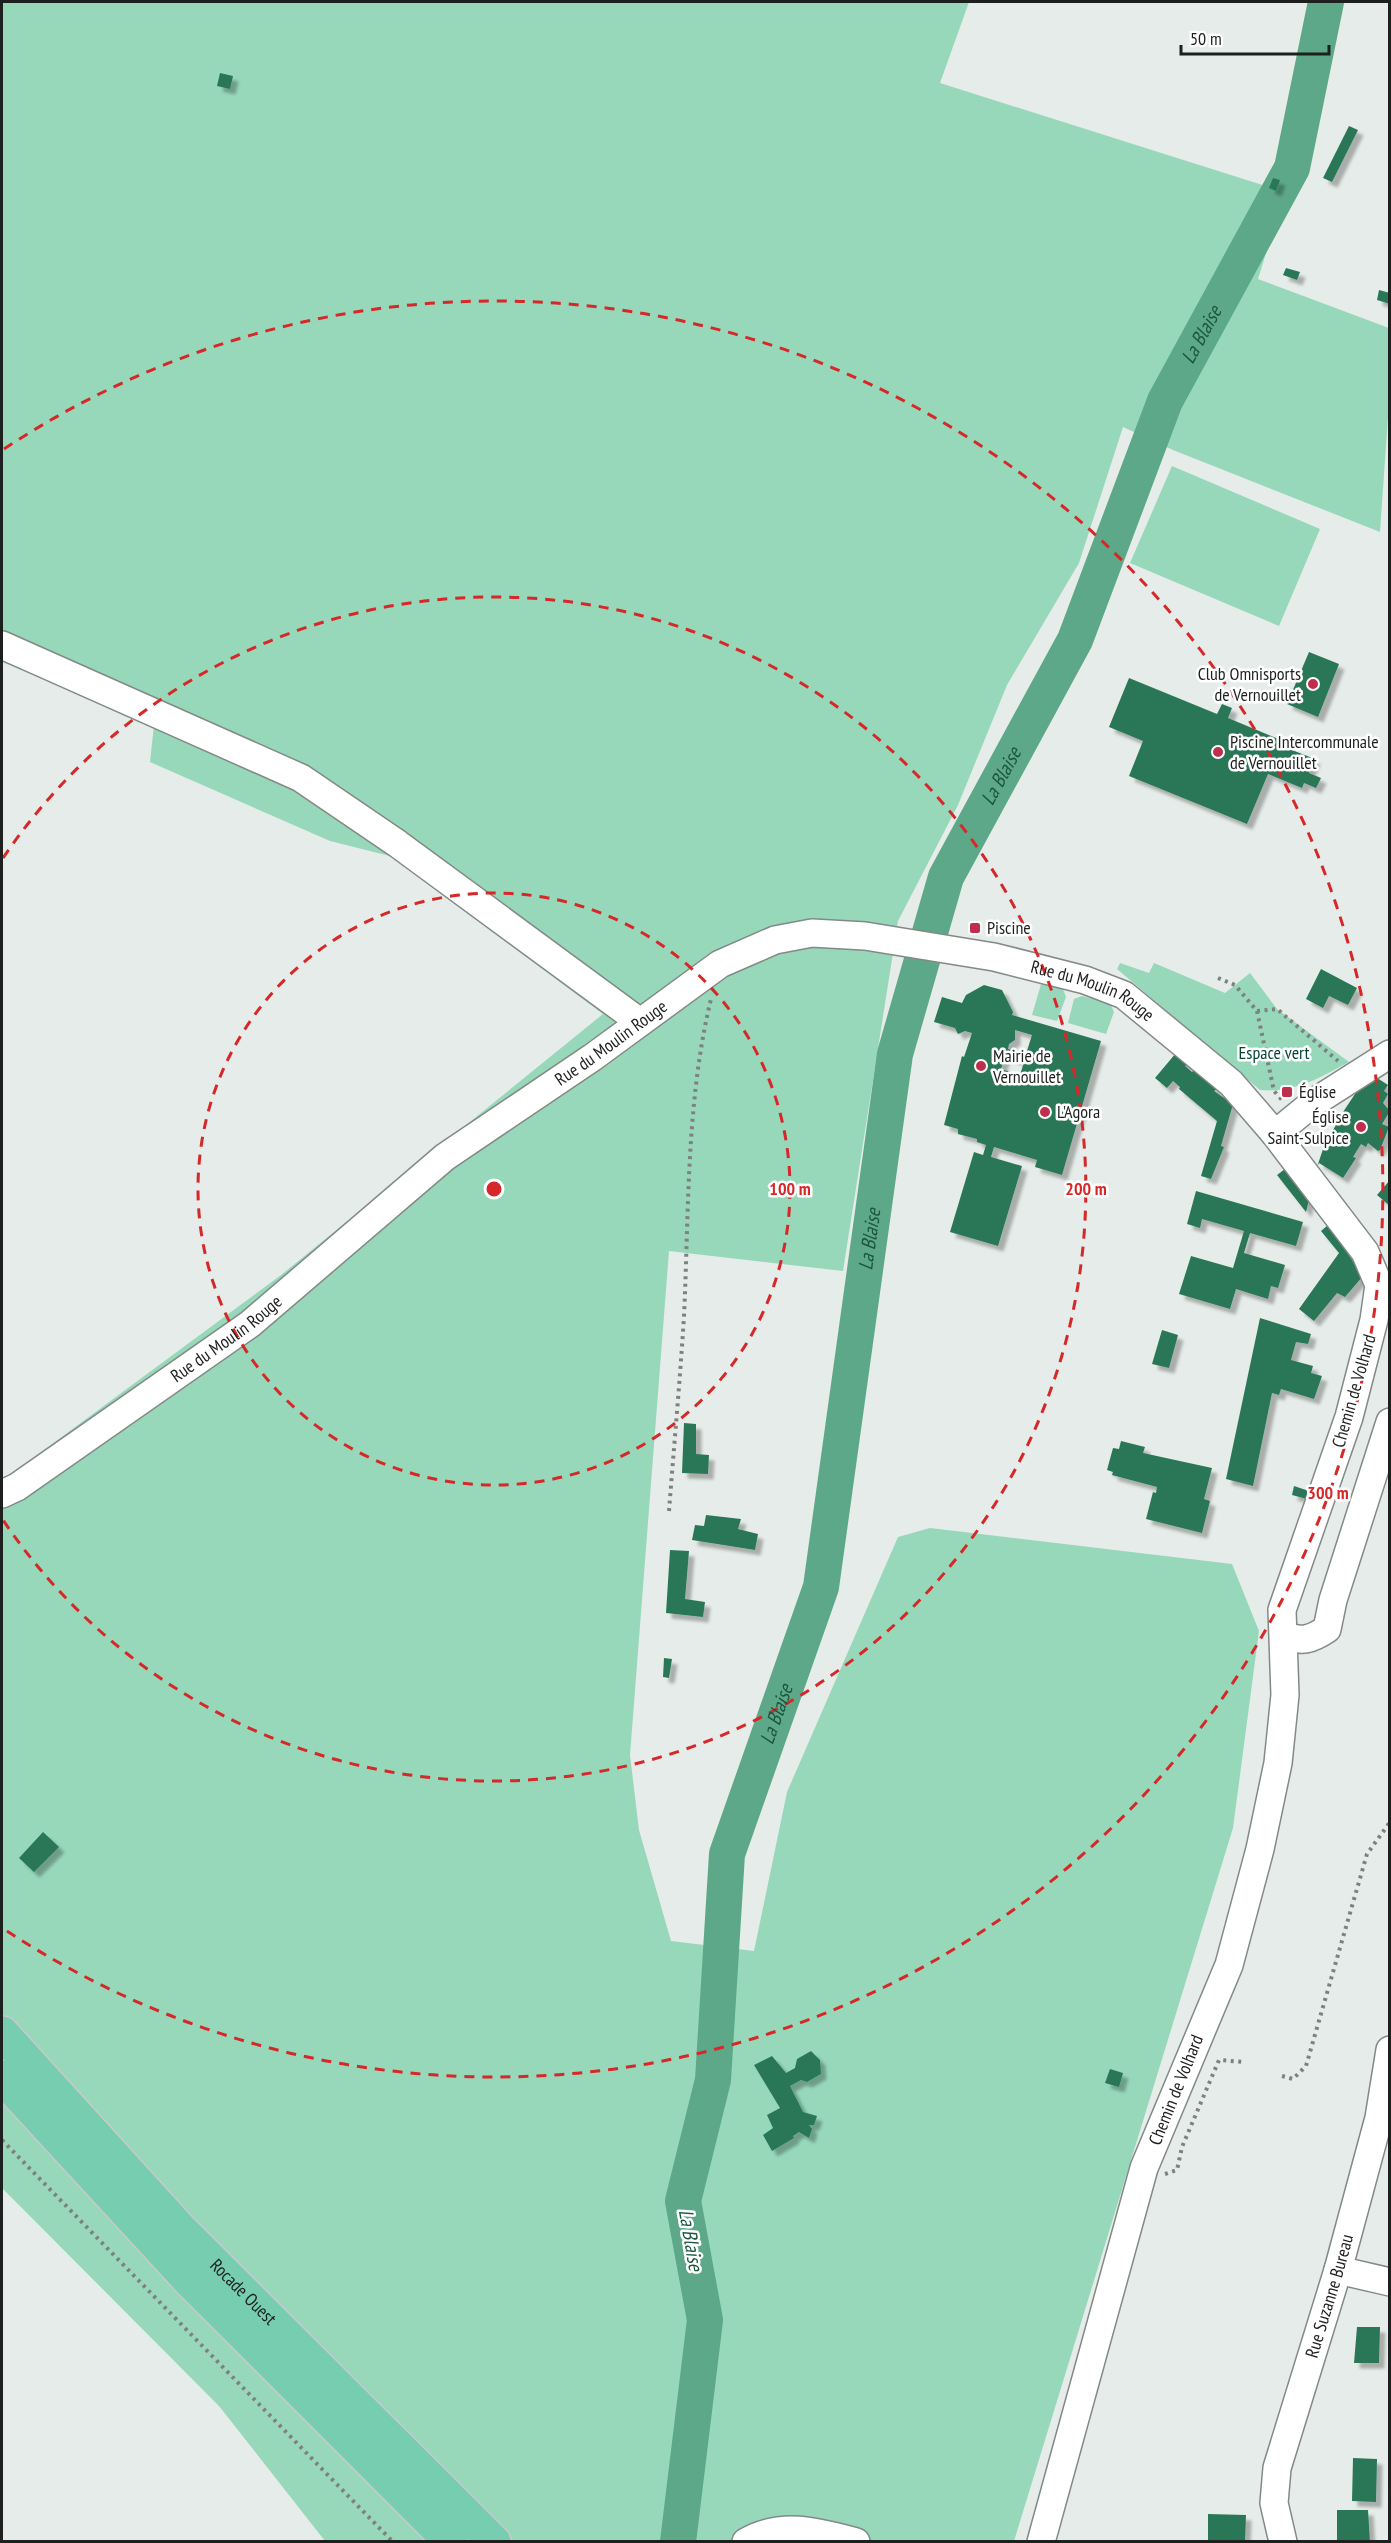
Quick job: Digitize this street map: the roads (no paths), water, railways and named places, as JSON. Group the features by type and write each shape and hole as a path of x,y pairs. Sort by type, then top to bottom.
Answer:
{"main road":[{"name":"Rocade Ouest","path":"2,2033 182,2231 494,2541"},
{"name":"Rocade Ouest","path":"2,2077 188,2279 451,2541"}],"street":[{"path":"2,645 301,778 398,844 640,1022"},
{"name":"Rue du Moulin Rouge","path":"2,1494 17,1487 250,1324 445,1157 720,964 775,940 812,933 865,936 944,948 1042,967 1085,980 1124,995 1286,1126"},
{"path":"1286,1126 1313,1103 1389,1054"},
{"name":"Chemin de Volhard","path":"1041,2541 1144,2168 1229,1965 1260,1849 1278,1763 1285,1695 1282,1610 1349,1417 1374,1320 1379,1285 1365,1252 1286,1126"},
{"path":"1284,1635 1296,1640 1312,1638 1327,1629 1333,1600 1389,1422"},
{"name":"Rue Suzanne Bureau","path":"1283,2541 1274,2503 1277,2468 1338,2270 1379,2118 1389,2050"},
{"path":"1338,2270 1389,2283"},
{"path":"746,2541 776,2529 815,2531 856,2541"}],"waterway":[{"name":"La Blaise","path":"678,2542 705,2320 683,2201 713,2080 727,1854 821,1587 895,1054 946,877 1075,640 1165,401 1292,168 1326,2"}],"place":[{"name":"Club Omnisports de Vernouillet","path":"1313,684"},
{"name":"Piscine Intercommunale de Vernouillet","path":"1218,752"},
{"name":"Piscine","path":"975,928"},
{"name":"Mairie de Vernouillet","path":"981,1066"},
{"name":"Église","path":"1287,1092"},
{"name":"L'Agora","path":"1045,1112"},
{"name":"Église Saint-Sulpice","path":"1361,1127"}],"park label":[{"name":"Espace vert","path":"1274,1053"}]}
